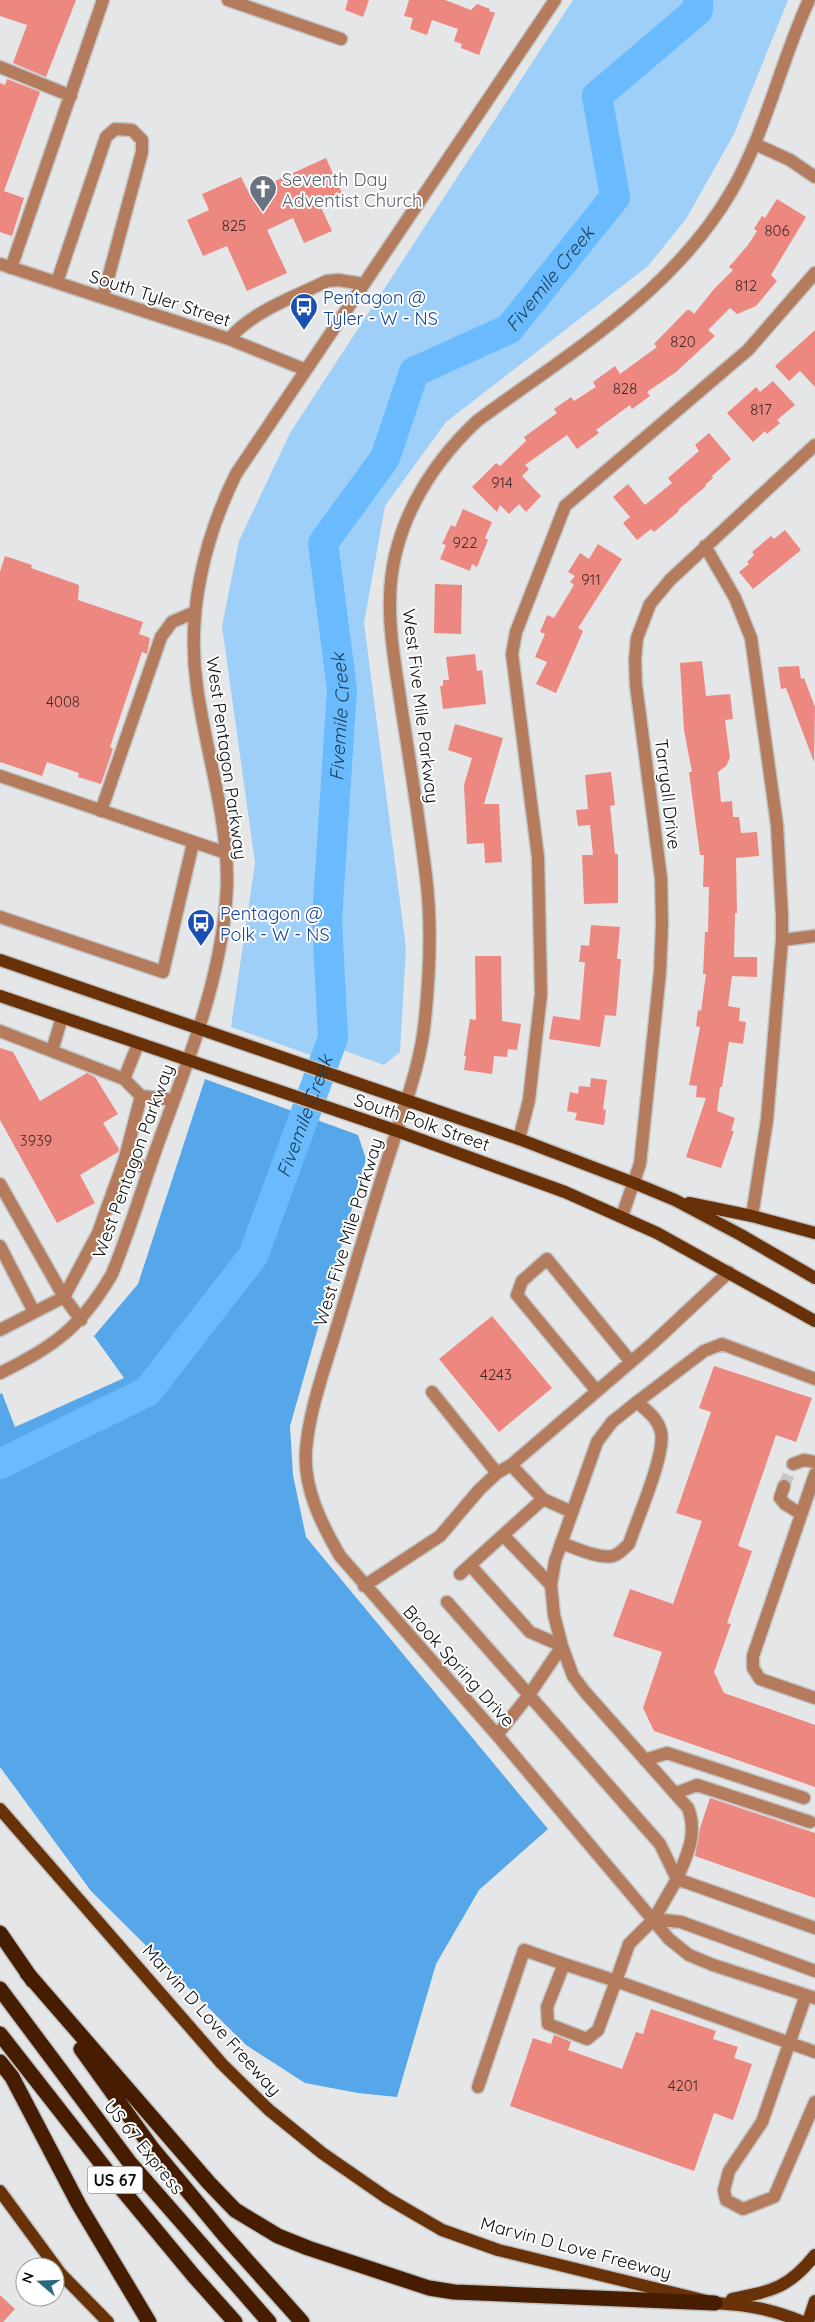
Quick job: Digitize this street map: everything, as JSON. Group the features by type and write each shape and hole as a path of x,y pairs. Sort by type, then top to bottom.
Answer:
{"highway":[{"name":"US 67","path":"0,1932 27,1973 152,2148 225,2236 302,2322"},
{"path":"27,1973 209,2183 236,2210 278,2236 308,2248 429,2288 454,2292 715,2303"},
{"name":"US 67 Express","path":"0,1989 130,2163 269,2322"},
{"name":"US 67","path":"0,2034 115,2181 193,2275 236,2322"},
{"path":"0,2062 12,2078 79,2204 149,2322"}],"main road":[{"name":"South Polk Street","path":"0,960 198,1030 519,1139 634,1183 675,1200 741,1235 815,1278"},
{"name":"South Polk Street","path":"0,996 397,1131 539,1182 622,1216 730,1272 815,1321"},
{"path":"675,1200 752,1216 815,1234"},
{"name":"Marvin D Love Freeway","path":"0,1809 222,2064 277,2116 322,2153 387,2198 442,2230 498,2250 715,2303 747,2305 774,2311 803,2322"},
{"path":"0,2191 61,2274 108,2322"},
{"path":"715,2303 766,2292 782,2286 800,2274 815,2255"},
{"path":"808,2322 815,2301"}],"street":[{"path":"6,266 71,96 103,0"},
{"path":"228,0 341,39"},
{"name":"West Pentagon Parkway","path":"0,1373 35,1356 60,1339 81,1320 97,1300 112,1274 207,1002 220,944 226,885 226,853 219,801 196,687 194,652 195,612 208,543 220,506 236,474 556,0"},
{"name":"West Five Mile Parkway","path":"313,1407 407,1101 424,1031 431,924 426,876 391,636 389,596 401,535 425,481 455,441 477,421 626,311 654,287 686,254 713,219 731,192 755,144 809,0"},
{"path":"0,67 71,96"},
{"path":"57,282 106,136 115,129 132,130 142,140 142,152 103,297"},
{"path":"755,144 790,160 815,177"},
{"name":"South Tyler Street","path":"6,266 229,339 306,370"},
{"path":"519,1139 529,1100 541,994 538,857 512,654 516,632 565,506 748,350 815,273"},
{"path":"229,339 240,327 256,317 327,281 338,280 364,284"},
{"name":"Tarryall Drive","path":"622,1216 640,1164 660,972 662,923 661,878 636,685 637,638 650,604 670,580 815,445"},
{"path":"705,546 735,598 751,638 776,825 782,940 767,1120 752,1216"},
{"path":"101,811 161,636 172,622 195,612"},
{"path":"0,776 226,853"},
{"path":"0,917 164,972 193,843"},
{"path":"782,940 815,936"},
{"path":"52,1051 62,1017"},
{"path":"0,1030 124,1079 142,1096 174,1100"},
{"path":"124,1079 138,1044"},
{"path":"0,1330 64,1297 98,1233 125,1158 142,1096"},
{"path":"125,1158 149,1170"},
{"path":"0,1184 64,1297 81,1320"},
{"path":"0,1246 34,1312"},
{"path":"596,1390 517,1295 522,1281 547,1259 631,1362"},
{"path":"364,1586 440,1536 479,1490 497,1473 511,1465 596,1390 631,1362 730,1272"},
{"path":"564,1964 547,2007 548,2024 587,2039 598,2030 629,1944 654,1919 677,1879 690,1850 693,1834 693,1820 688,1808 644,1760 573,1676 554,1616 551,1585 554,1561 597,1442 612,1422 636,1402 704,1351 722,1344 815,1379"},
{"path":"432,1392 497,1473"},
{"path":"561,1543 599,1555 612,1556 620,1553 629,1544 662,1448 661,1431 653,1416 636,1402"},
{"name":"Brook Spring Drive","path":"313,1407 306,1452 311,1493 327,1533 340,1556 364,1586 497,1735 669,1939 689,1955 713,1965 811,1997"},
{"path":"793,1464 804,1460 815,1462"},
{"path":"511,1465 543,1499 572,1512"},
{"path":"815,1474 753,1656 753,1668 760,1679 815,1698"},
{"path":"784,1486 780,1498 785,1504 801,1514"},
{"path":"460,1574 543,1499"},
{"path":"503,1535 551,1585"},
{"path":"470,1565 530,1632 562,1646"},
{"path":"447,1602 660,1844 677,1879 815,1928"},
{"path":"497,1735 529,1694 562,1646"},
{"path":"644,1760 667,1753 804,1798"},
{"path":"676,1793 697,1785 810,1822"},
{"path":"654,1919 681,1922 815,1970"},
{"path":"478,2087 524,1950 815,2052"},
{"path":"811,1997 790,2044 762,2122 729,2171 724,2190 726,2200 743,2209 774,2197 815,2102"}],"shaded area":[{"path":"573,0 788,0 734,134 686,219 648,266 446,422 385,506 364,623 406,948 400,1052 384,1065 318,1041 319,1058 231,1027 255,863 222,626 239,541 290,433"},
{"path":"205,1079 358,1135 366,1159 290,1426 293,1475 306,1537 548,1829 479,1890 436,1964 397,2097 358,2093 305,2083 246,2045 91,1891 0,1767 0,1394 2,1393 15,1427 124,1378 94,1336 138,1284"}],"building":[{"path":"0,0 76,0 46,77 13,63 27,25 0,16"},
{"path":"348,0 369,0 363,17 345,10"},
{"path":"409,0 445,0 471,10 477,4 490,9 489,11 495,13 479,55 461,48 462,44 454,41 458,29 432,20 427,35 410,29 413,18 404,16"},
{"path":"7,79 40,92 4,191 24,198 12,236 0,232 0,83 5,85"},
{"path":"326,158 342,193 319,203 332,231 304,243 293,218 267,230 287,273 247,291 227,246 203,256 187,220 209,210 202,194 241,177 249,193"},
{"path":"777,199 806,217 771,275 777,281 756,306 737,314 730,308 708,330 715,336 676,372 647,392 650,396 632,409 630,405 596,430 599,433 577,449 567,435 525,465 529,469 522,476 541,496 526,512 519,504 509,514 500,505 497,512 472,487 496,463 500,466 526,441 524,437 557,413 554,409 571,397 574,401 596,387 593,382 615,366 620,374 657,347 654,344 687,310 694,314 714,289 733,270 729,267 748,245 757,231 754,229 762,216 765,218"},
{"path":"815,330 815,387 800,371 789,381 775,366"},
{"path":"773,381 795,405 777,420 780,423 767,434 765,431 753,442 727,413 756,387 760,392"},
{"path":"709,433 731,459 679,511 654,532 651,529 637,540 623,523 630,517 613,497 628,484 645,505 672,483 668,478 699,451 695,445"},
{"path":"463,509 492,522 485,538 488,540 477,567 472,564 470,571 440,559 446,545 442,544 451,525 455,527"},
{"path":"785,530 801,550 753,589 739,572 749,564 747,562 754,555 752,552 771,536 774,539"},
{"path":"598,544 622,559 578,628 583,631 556,693 536,684 547,662 535,657 545,634 540,632 547,615 554,618 574,585 570,582 575,576 568,572 580,553 589,559"},
{"path":"5,556 32,565 31,568 79,585 78,600 143,622 139,634 150,638 147,654 142,652 110,747 113,749 101,784 78,777 79,773 47,762 42,776 0,762 0,572"},
{"path":"435,584 462,585 461,634 434,633"},
{"path":"475,654 477,671 482,670 486,704 443,709 440,686 443,686 443,680 449,680 446,657"},
{"path":"702,661 706,696 730,694 733,719 725,720 730,758 726,766 718,772 721,802 732,801 733,817 739,817 741,833 757,832 759,856 736,858 737,913 735,913 734,957 757,957 757,977 732,976 728,1006 740,1008 739,1021 746,1022 743,1044 729,1042 722,1087 720,1087 717,1111 735,1118 731,1131 734,1131 721,1168 686,1157 706,1098 696,1097 697,1086 689,1085 700,1027 696,1026 698,1010 701,1011 706,974 703,974 705,932 708,932 709,887 703,887 704,855 700,855 689,772 692,772 684,730 680,663"},
{"path":"799,666 801,679 804,678 815,707 814,762 786,688 781,689 778,667"},
{"path":"455,724 503,738 484,804 499,804 502,862 485,863 484,843 467,844 464,785 472,758 448,750"},
{"path":"611,772 615,805 610,806 615,854 618,854 618,903 584,904 582,855 593,855 590,825 578,826 576,810 588,809 585,775"},
{"path":"591,925 620,927 617,959 621,959 616,1016 605,1015 600,1047 549,1039 553,1016 580,1020 585,962 579,962 581,945 589,946"},
{"path":"475,956 501,956 502,1021 521,1024 517,1050 508,1049 507,1057 494,1056 492,1074 464,1070 466,1056 464,1056 470,1019 476,1020"},
{"path":"0,1048 13,1052 40,1101 87,1073 95,1077 118,1114 103,1123 119,1149 118,1152 80,1175 95,1203 57,1223 0,1120"},
{"path":"591,1078 607,1080 603,1109 606,1110 604,1125 575,1120 577,1113 567,1111 570,1092 578,1094 579,1086 590,1087"},
{"path":"492,1316 552,1388 499,1432 439,1359"},
{"path":"714,1366 812,1398 796,1442 776,1435 738,1546 752,1551 727,1623 731,1624 714,1672 724,1693 815,1725 815,1787 654,1731 643,1708 662,1652 613,1636 630,1589 673,1604 702,1521 676,1513 711,1412 699,1408"},
{"path":"710,1798 815,1833 815,1898 695,1856 700,1828"},
{"path":"651,2009 716,2031 713,2039 738,2047 734,2058 752,2064 733,2120 714,2113 694,2171 510,2106 533,2038 551,2044 554,2035 560,2037 571,2042 568,2050 622,2069 636,2032 643,2034"},
{"path":"0,2295 15,2309 3,2322 0,2322"}],"waterway":[{"name":"Fivemile Creek","path":"0,1464 148,1391 253,1256 333,1038 327,919 342,689 323,543 385,458 414,372 509,329 615,197 597,96 698,10 698,0"}],"tunnel":[{"path":"784,1486 793,1464"}],"place":[{"name":"Seventh Day Adventist Church","path":"263,213"},
{"name":"Pentagon @ Tyler - W - NS","path":"304,331"},
{"name":"Pentagon @ Polk - W - NS","path":"201,947"}]}
